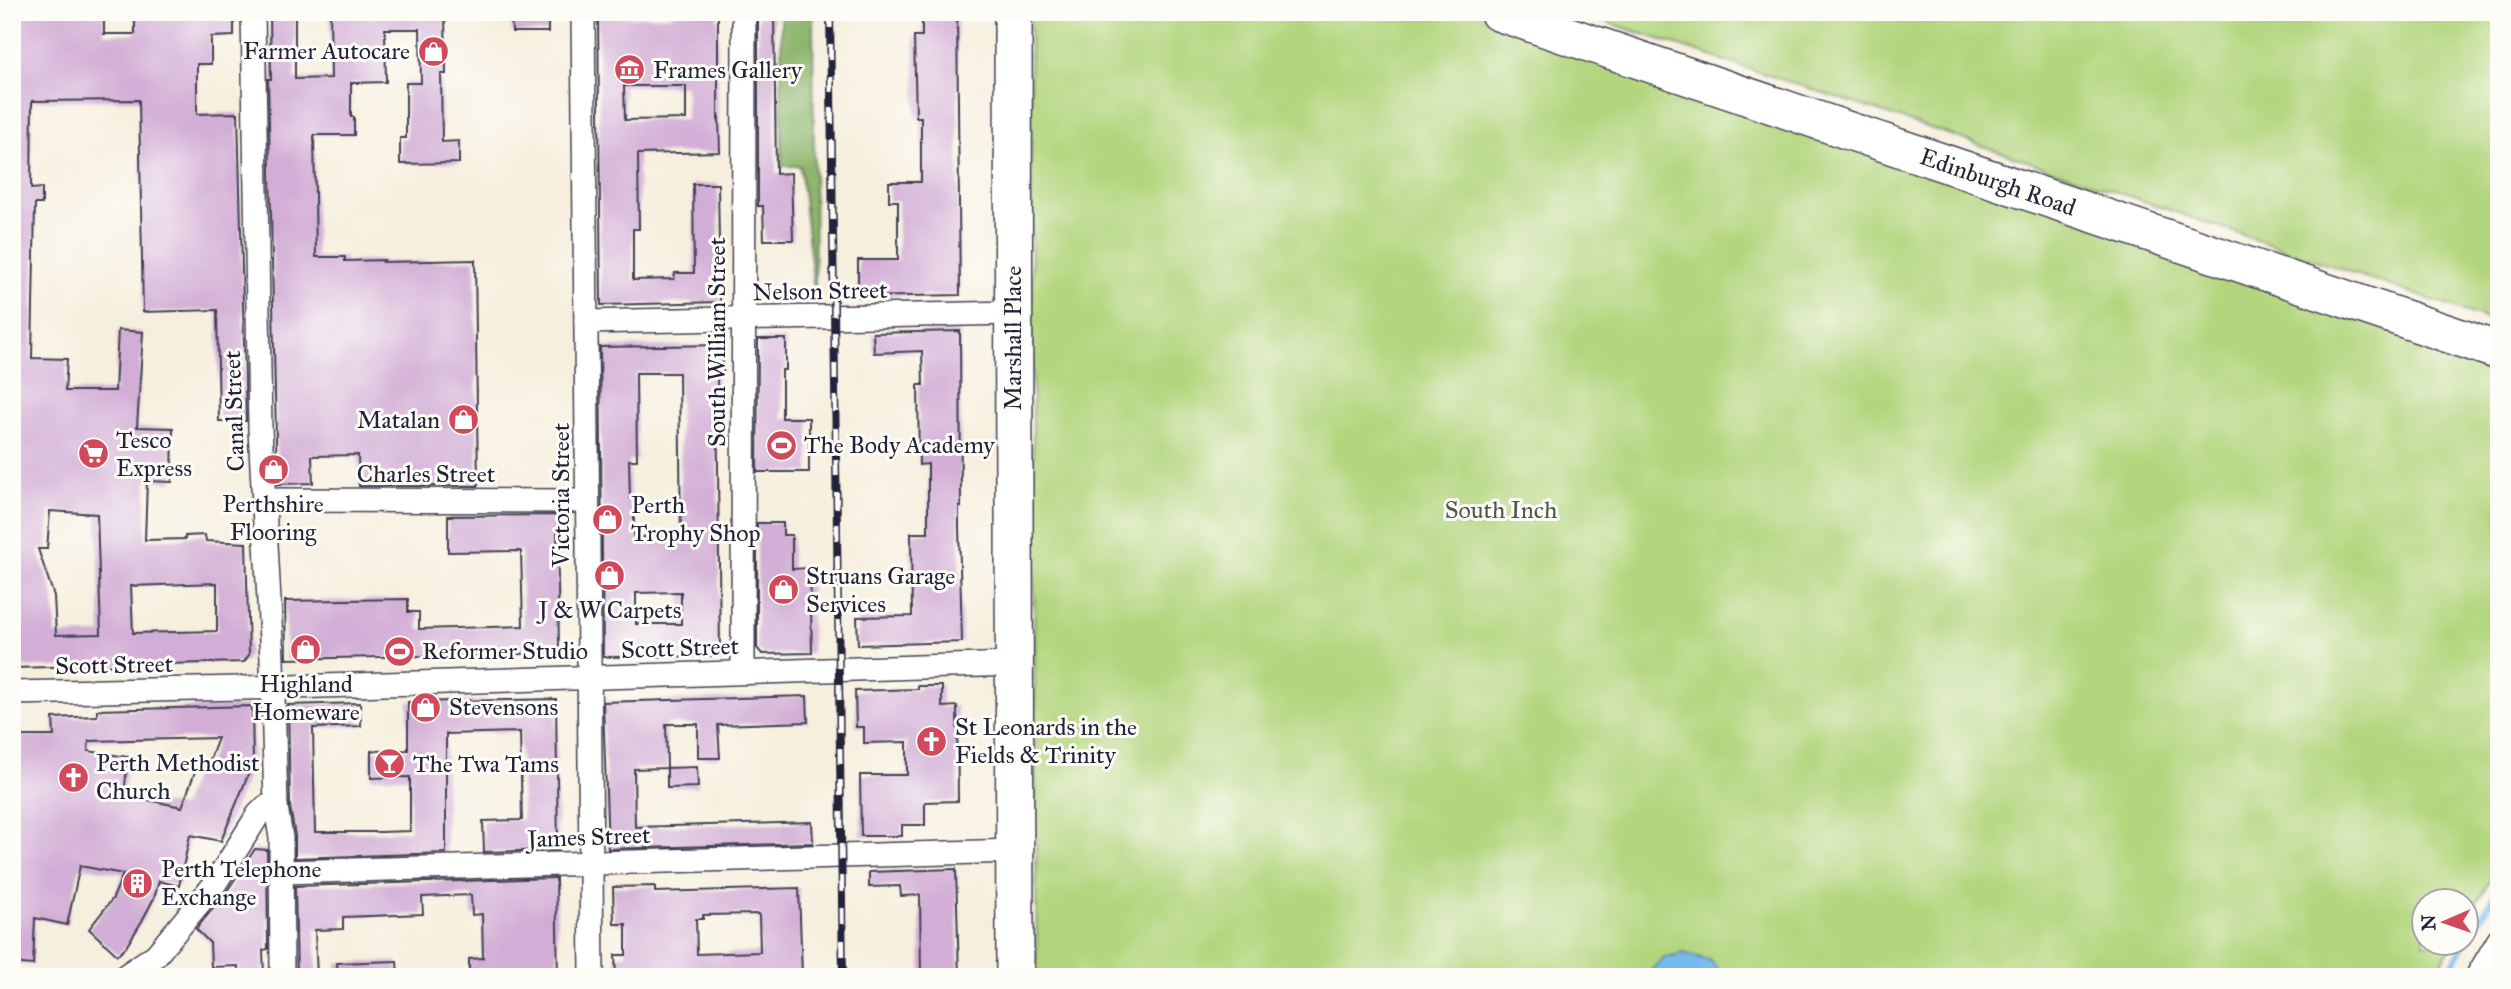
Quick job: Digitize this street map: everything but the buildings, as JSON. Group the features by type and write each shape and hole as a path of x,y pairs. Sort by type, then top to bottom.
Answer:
{"main road":[{"name":"Marshall Place","path":"1013,12 1015,969"},
{"name":"Edinburgh Road","path":"1498,12 2499,351"}],"street":[{"name":"Canal Street","path":"253,12 257,324 276,807 281,838 282,977"},
{"name":"Victoria Street","path":"583,12 592,977"},
{"name":"South William Street","path":"743,672 744,12"},
{"name":"Nelson Street","path":"586,322 1013,313"},
{"name":"Charles Street","path":"264,500 587,501"},
{"name":"Scott Street","path":"12,693 1013,664"},
{"path":"124,977 156,955 214,886 258,815 266,807 276,807"},
{"name":"James Street","path":"282,872 1014,851"},
{"path":"2477,977 2499,940"}],"green space":[{"path":"781,12 813,12 815,297 800,166 782,166"},
{"name":"South Inch","path":"1030,12 1496,12 2499,365 2499,864 2480,897 2480,888 2410,888 2410,958 2445,958 2433,977 1037,977"},
{"path":"1576,12 2499,12 2499,323 1939,131"}],"water":[{"path":"1683,953 1711,961 1725,977 1645,977 1664,958"}],"waterway":[{"path":"2480,919 2499,887"},
{"path":"2445,977 2457,958"}],"railway":[{"path":"830,12 843,977"}],"place":[{"name":"Farmer Autocare","path":"433,51"},
{"name":"Frames Gallery","path":"630,70"},
{"name":"Matalan","path":"463,420"},
{"name":"The Body Academy","path":"781,445"},
{"name":"Tesco Express","path":"93,454"},
{"name":"Perthshire Flooring","path":"273,470"},
{"name":"Perth Trophy Shop","path":"608,519"},
{"name":"J & W Carpets","path":"610,576"},
{"name":"Struans Garage Services","path":"783,590"},
{"name":"Highland Homeware","path":"306,650"},
{"name":"Reformer Studio","path":"399,651"},
{"name":"Stevensons","path":"426,707"},
{"name":"St Leonards in the Fields & Trinity","path":"932,741"},
{"name":"The Twa Tams","path":"390,764"},
{"name":"Perth Methodist Church","path":"73,777"},
{"name":"Perth Telephone Exchange","path":"138,883"}]}
